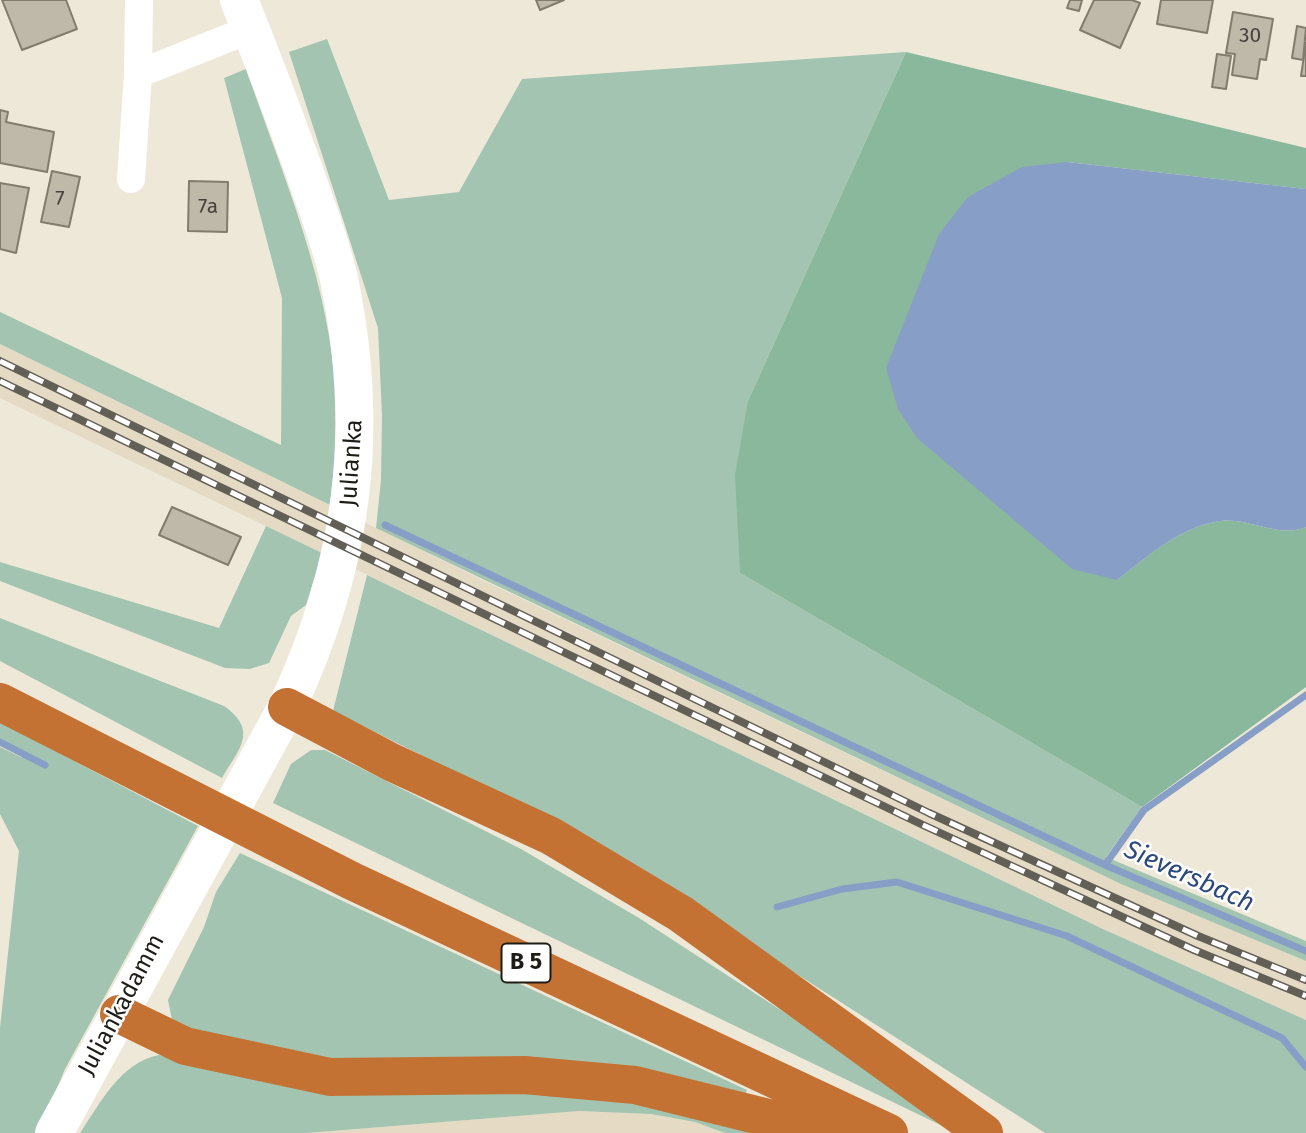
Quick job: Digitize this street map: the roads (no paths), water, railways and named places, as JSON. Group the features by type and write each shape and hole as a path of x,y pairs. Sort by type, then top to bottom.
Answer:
{"highway":[{"name":"B 5","path":"0,702 352,881 889,1133"},
{"path":"287,707 390,762 551,836 681,914 984,1133"},
{"path":"119,1014 185,1046 330,1077 524,1075 635,1085 829,1133"}],"street":[{"path":"131,179 138,74 139,0"},
{"name":"Julianka","path":"138,74 245,15 321,218 338,277 352,369 356,445 353,477 349,516 328,604 309,661 287,707 191,878"},
{"name":"Juliankadamm","path":"54,1133 191,878"}],"water":[{"path":"1067,162 1306,189 1306,527 1285,531 1242,522 1220,521 1191,529 1178,536 1117,580 1072,569 917,438 898,409 886,368 939,234 968,197 1022,167"}],"waterway":[{"path":"385,525 1105,865 1306,951"},
{"name":"Sieversbach","path":"1105,865 1144,810 1306,695"},
{"path":"0,742 45,765"},
{"path":"777,907 842,889 897,882 1067,936 1282,1038 1306,1067"}],"railway":[{"path":"0,361 929,813 1198,936 1306,980"},
{"path":"0,381 923,825 1194,950 1306,996"}]}
